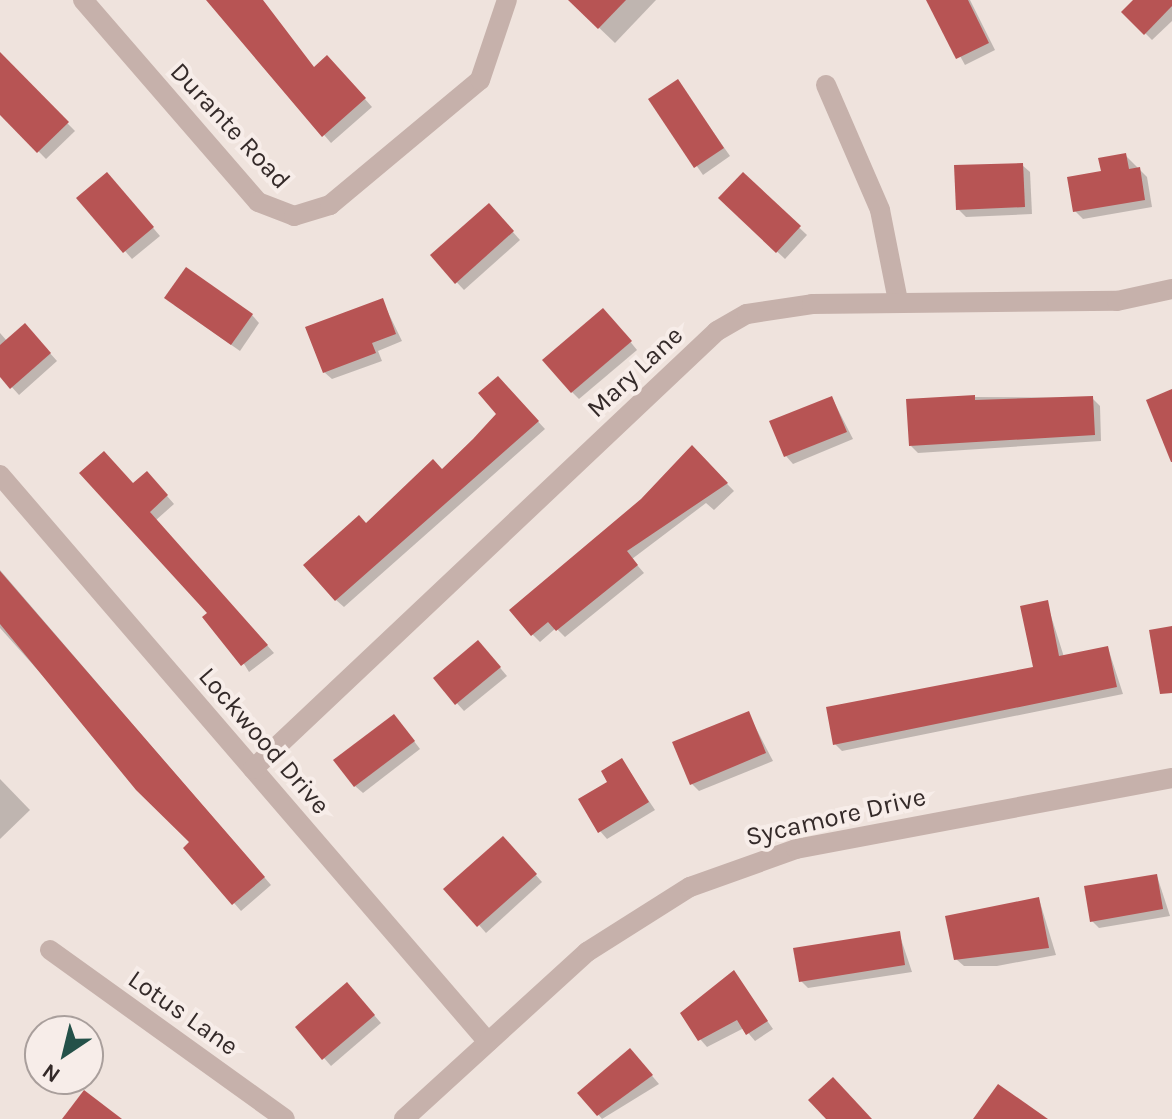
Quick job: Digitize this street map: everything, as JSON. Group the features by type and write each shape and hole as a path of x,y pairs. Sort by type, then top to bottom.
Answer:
{"street":[{"name":"Durante Road","path":"83,0 258,202 294,216 330,205 480,80 507,0"},
{"path":"826,85 880,210 898,301"},
{"name":"Mary Lane","path":"253,769 717,331 778,305 898,301 1117,301 1172,289"},
{"name":"Lockwood Drive","path":"0,475 488,1042"},
{"name":"Sycamore Drive","path":"404,1119 488,1042 630,921 742,865 985,810 1172,778"},
{"name":"Lotus Lane","path":"50,950 285,1119"}],"building":[{"path":"206,0 263,0 314,67 327,55 366,98 322,137"},
{"path":"568,0 626,0 598,29"},
{"path":"926,0 968,0 989,43 956,59"},
{"path":"1133,0 1172,0 1172,6 1144,35 1121,12"},
{"path":"0,52 69,122 37,153 0,115"},
{"path":"678,79 724,148 694,168 648,99"},
{"path":"1126,153 1129,169 1140,167 1145,200 1073,212 1067,177 1101,171 1098,158"},
{"path":"1023,163 1025,207 956,210 954,165"},
{"path":"107,172 154,227 123,253 76,198"},
{"path":"743,172 801,226 776,253 718,198"},
{"path":"489,203 514,231 455,284 430,255"},
{"path":"186,267 253,314 231,345 164,298"},
{"path":"383,298 396,334 372,343 376,353 323,373 305,327"},
{"path":"603,308 632,341 571,393 542,360"},
{"path":"25,323 51,353 10,389 0,377 0,345"},
{"path":"498,376 539,421 335,601 303,565 359,515 366,523 433,459 442,469 473,439 496,414 478,393"},
{"path":"1172,389 1172,462 1171,462 1146,400"},
{"path":"975,395 975,400 1093,396 1095,435 909,446 906,399"},
{"path":"832,396 847,432 784,457 769,421"},
{"path":"692,445 728,483 627,551 638,565 556,631 548,622 531,636 509,610 641,499"},
{"path":"104,451 133,483 147,471 168,495 150,512 268,645 241,666 202,617 207,613 79,473"},
{"path":"0,571 265,877 232,905 183,848 189,842 136,790 0,624"},
{"path":"1048,600 1059,656 1108,646 1117,687 833,745 826,707 1033,667 1020,606"},
{"path":"1172,626 1172,693 1160,694 1149,630"},
{"path":"478,640 501,667 455,705 433,678"},
{"path":"749,711 766,753 690,785 672,742"},
{"path":"394,714 415,741 354,787 333,760"},
{"path":"622,758 649,802 598,833 578,799 607,782 601,771"},
{"path":"503,836 537,874 477,927 443,889"},
{"path":"1157,874 1163,909 1090,922 1084,886"},
{"path":"1039,897 1049,948 954,960 945,916"},
{"path":"900,931 905,965 799,982 793,948"},
{"path":"734,970 768,1021 746,1035 737,1020 698,1041 680,1013"},
{"path":"347,982 375,1015 322,1060 295,1027"},
{"path":"630,1048 653,1075 597,1116 577,1093"},
{"path":"833,1077 872,1119 826,1119 808,1100"},
{"path":"998,1084 1048,1119 973,1119"},
{"path":"80,1095 91,1095 122,1119 62,1119"}]}
